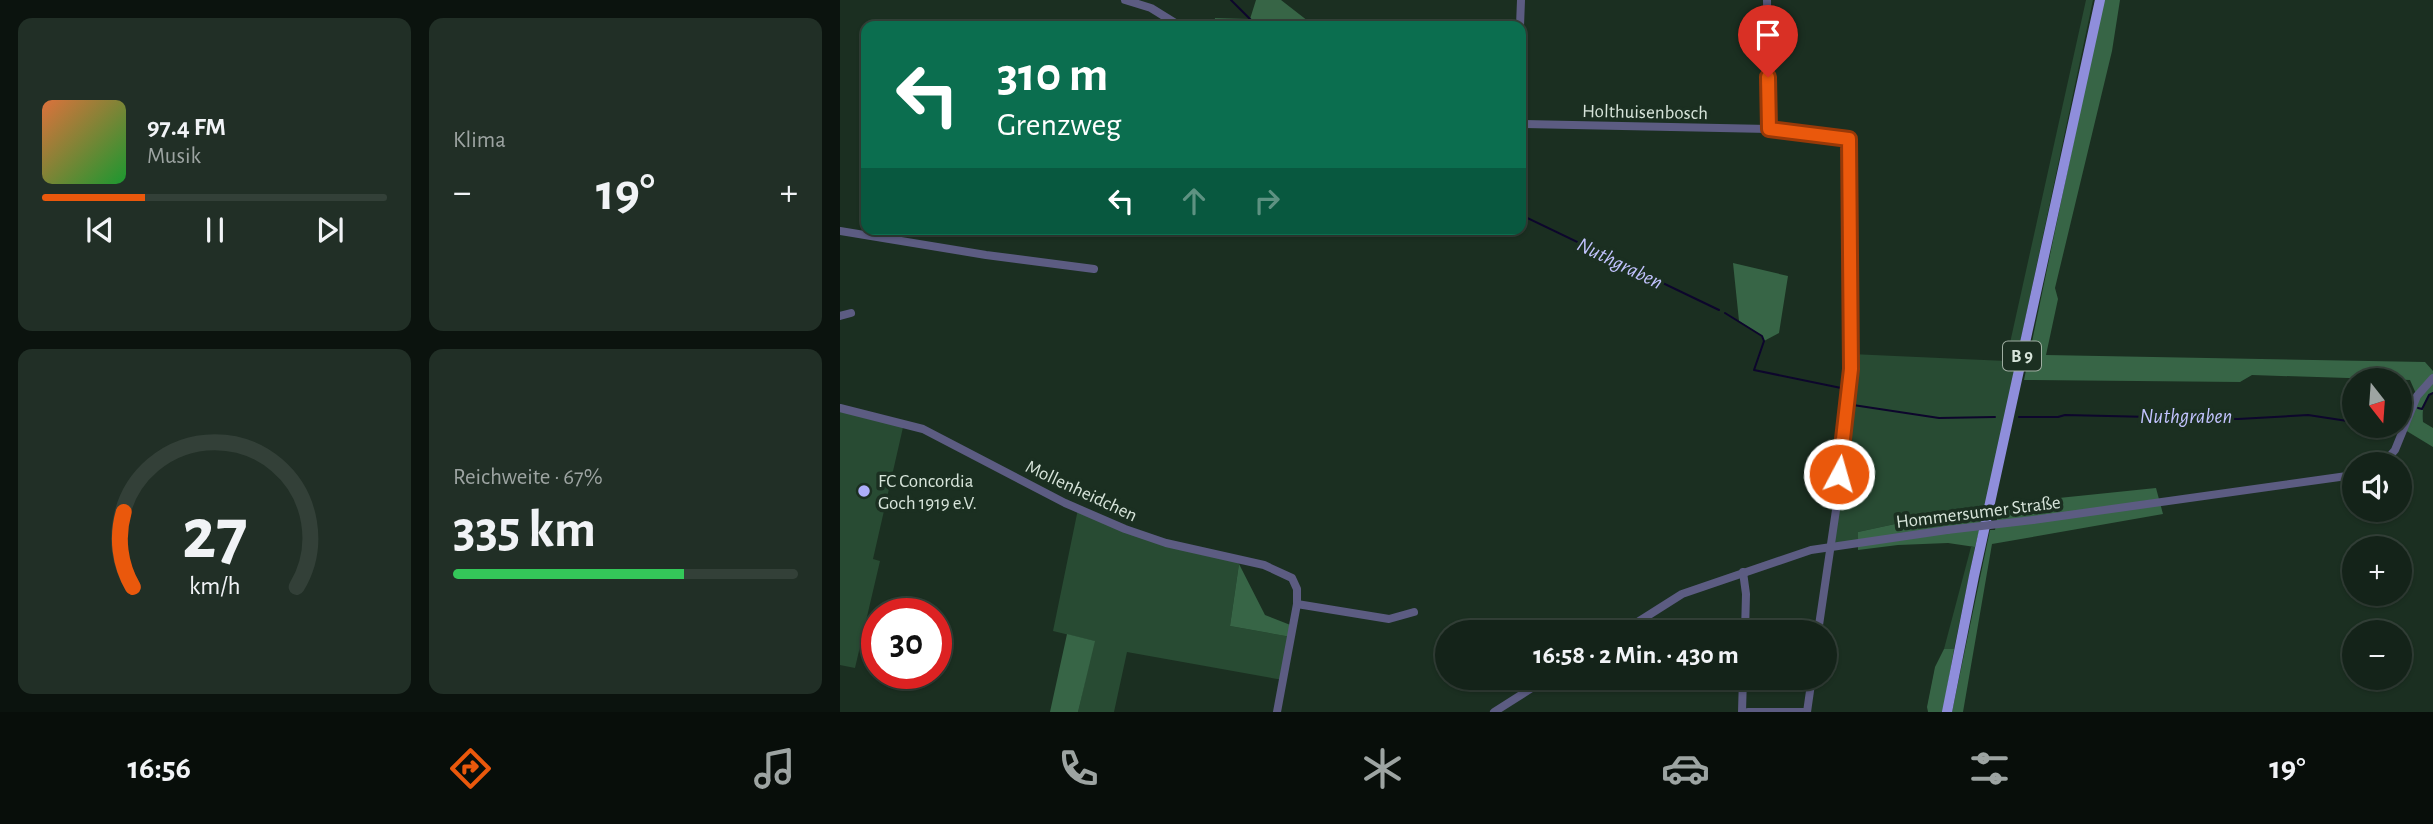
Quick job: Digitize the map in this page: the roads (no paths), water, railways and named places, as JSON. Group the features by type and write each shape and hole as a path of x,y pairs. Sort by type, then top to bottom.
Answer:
{"main road":[{"name":"B 9","path":"1947,712 1976,563 2100,0"}],"street":[{"path":"1125,0 1151,8 1172,21"},
{"path":"1520,21 1521,0"},
{"path":"1767,0 1769,129"},
{"name":"Holthuisenbosch","path":"1526,124 1769,129 1849,139 1851,369 1830,546"},
{"path":"840,231 861,234"},
{"path":"864,235 1094,269"},
{"path":"840,316 851,313"},
{"path":"2393,452 2417,396 2433,378"},
{"name":"Mollenheidchen","path":"840,408 923,429 1065,503 1125,529 1166,543 1264,565 1292,578 1297,589 1297,604"},
{"name":"Hommersumer Straße","path":"1641,620 1682,594 1743,572 1830,546 2342,477"},
{"path":"1820,620 1830,546"},
{"path":"1743,572 1745,620"},
{"path":"1277,712 1297,604 1389,619 1415,612"},
{"path":"1494,712 1529,690"},
{"path":"1742,712 1743,690"},
{"path":"1748,712 1807,712 1810,690"}],"waterway":[{"name":"Nuthgraben","path":"1231,0 1252,21"},
{"name":"Nuthgraben","path":"1526,217 1719,310"},
{"name":"Nuthgraben","path":"1725,313 1762,336 1764,341 1754,370 1846,389"},
{"name":"Nuthgraben","path":"1853,390 1853,405 1939,418 1995,417"},
{"name":"Nuthgraben","path":"2418,408 2422,409 2429,395 2433,393"},
{"name":"Nuthgraben","path":"2019,417 2065,415 2238,419 2308,415 2342,420"}],"place":[{"name":"FC Concordia Goch 1919 e.V.","path":"864,491"}]}
